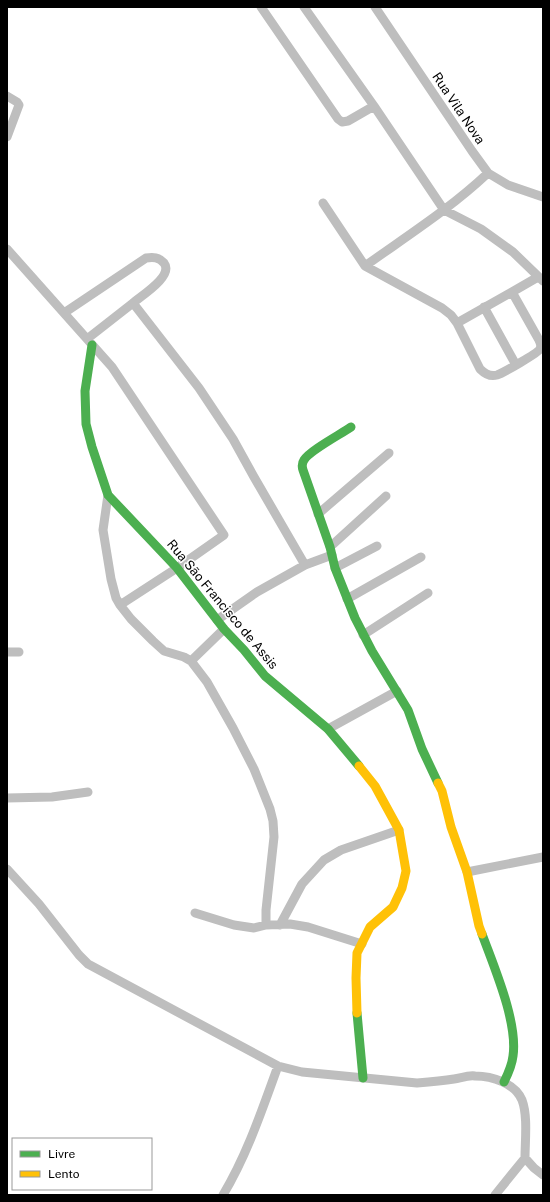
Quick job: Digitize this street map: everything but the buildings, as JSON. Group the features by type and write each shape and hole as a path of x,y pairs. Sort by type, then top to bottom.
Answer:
{"street":[{"path":"261,7 342,122 348,121 374,106"},
{"path":"304,7 374,106 444,210 481,229 513,252 541,279 512,292 457,323"},
{"name":"Rua Vila Nova","path":"375,7 488,173 508,185 543,197"},
{"path":"7,96 19,105 7,137"},
{"path":"365,266 470,191 488,173"},
{"path":"323,203 365,266 442,308 451,315 457,323 480,369 485,374 497,375 538,352 541,345 512,292"},
{"path":"7,249 112,367 224,535 120,605"},
{"path":"64,313 146,258 155,257 164,263 166,272 163,279 133,303 90,342"},
{"path":"133,303 199,388 233,439 305,565"},
{"path":"484,307 516,365"},
{"name":"Rua São Francisco de Assis","path":"90,342 85,391 86,424 92,448 108,495 177,568 224,629 244,650 265,676 328,729 375,786 399,830 406,871 402,888 392,907 370,927 358,953 356,978 357,1020 364,1078"},
{"path":"351,427 325,444 304,461 302,468 331,551 335,568 355,618 363,635 408,710 422,749 442,791 451,827 467,872 480,926 510,1017 514,1041 513,1056 504,1082"},
{"path":"318,514 389,453"},
{"path":"108,495 103,530 111,579 116,598 131,619 164,651 191,660 207,682 233,728 254,769 270,809 273,821 274,837 266,910 266,925"},
{"path":"217,620 257,592 331,551 386,496"},
{"path":"335,568 377,546"},
{"path":"347,599 421,556"},
{"path":"363,635 428,593"},
{"path":"191,660 224,629"},
{"path":"7,652 19,652"},
{"path":"328,729 397,691"},
{"path":"7,798 52,797 88,792"},
{"path":"280,925 302,884 324,860 341,850 399,830"},
{"path":"467,872 543,857"},
{"path":"7,869 31,895 79,955 88,964 278,1066 302,1072 417,1083 436,1082 474,1075 489,1077 504,1082 518,1093 522,1100 525,1117 525,1158 495,1195"},
{"path":"195,913 234,925 254,928 266,925 290,924 308,927 362,944"},
{"path":"223,1195 246,1151 278,1066"},
{"path":"525,1158 543,1175"}],"traffic: fast":[{"path":"92,345 85,391 86,424 108,495 177,568 224,629 244,650 265,676 328,729 359,766"},
{"path":"351,427 318,447 307,456 302,465 330,547 335,568 355,618 372,651 408,710 422,749 438,783"},
{"path":"482,934 504,995 512,1027 514,1042 512,1063 504,1082"},
{"path":"357,1013 363,1078"}],"traffic: slow":[{"path":"357,1013 357,953 370,927 393,907 402,888 406,871 399,830 375,786 359,766"},
{"path":"438,783 442,791 451,827 467,872 482,934"}]}
